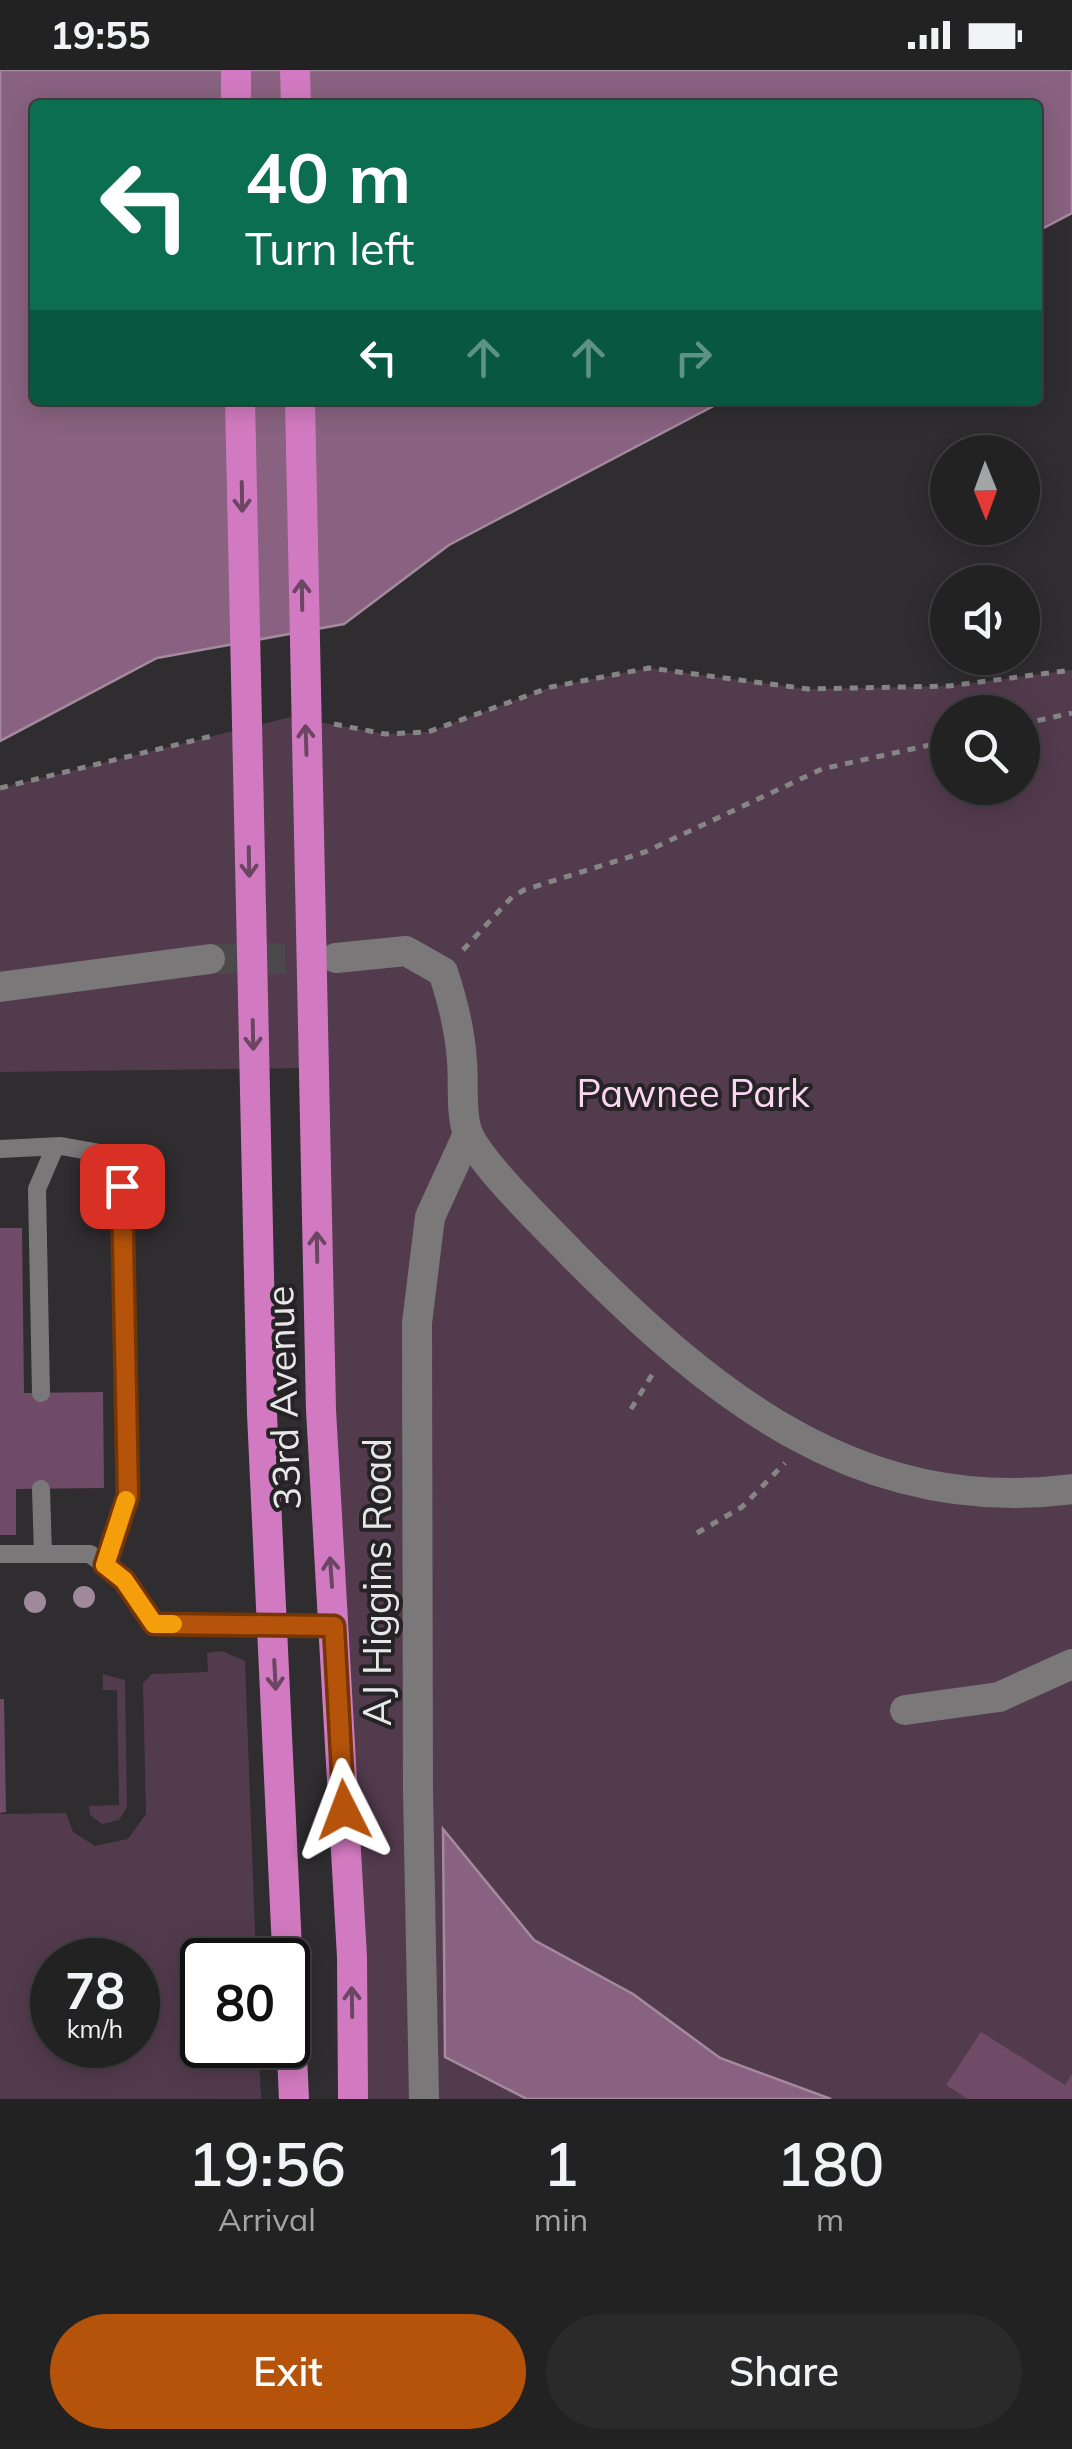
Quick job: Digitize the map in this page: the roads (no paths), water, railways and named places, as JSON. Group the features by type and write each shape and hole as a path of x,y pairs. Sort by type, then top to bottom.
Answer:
{"highway":[{"path":"236,70 236,100"},
{"path":"295,70 296,100"},
{"name":"33rd Avenue","path":"240,405 262,1414 294,2099"},
{"name":"33rd Avenue","path":"300,405 320,1410 352,1957 354,2099"}],"street":[{"path":"336,958 406,951 442,972 456,1011 468,1134 532,1213 670,1346 804,1443 862,1469 918,1486 1000,1492 1072,1490"},
{"path":"0,987 210,959"},
{"name":"AJ Higgins Road","path":"424,2099 418,1772 417,1323 430,1217 468,1134"},
{"path":"905,1710 1000,1697 1072,1664"}],"lane":[{"path":"0,1149 55,1147 100,1153 122,1186 128,1496 105,1565"},
{"path":"41,1392 37,1189 55,1147"},
{"path":"41,1489 44,1554"},
{"path":"0,1554 90,1554 124,1580 154,1624 334,1626"}],"tunnel":[{"path":"210,959 336,958"}],"park label":[{"name":"Pawnee Park","path":"693,1093"}]}
